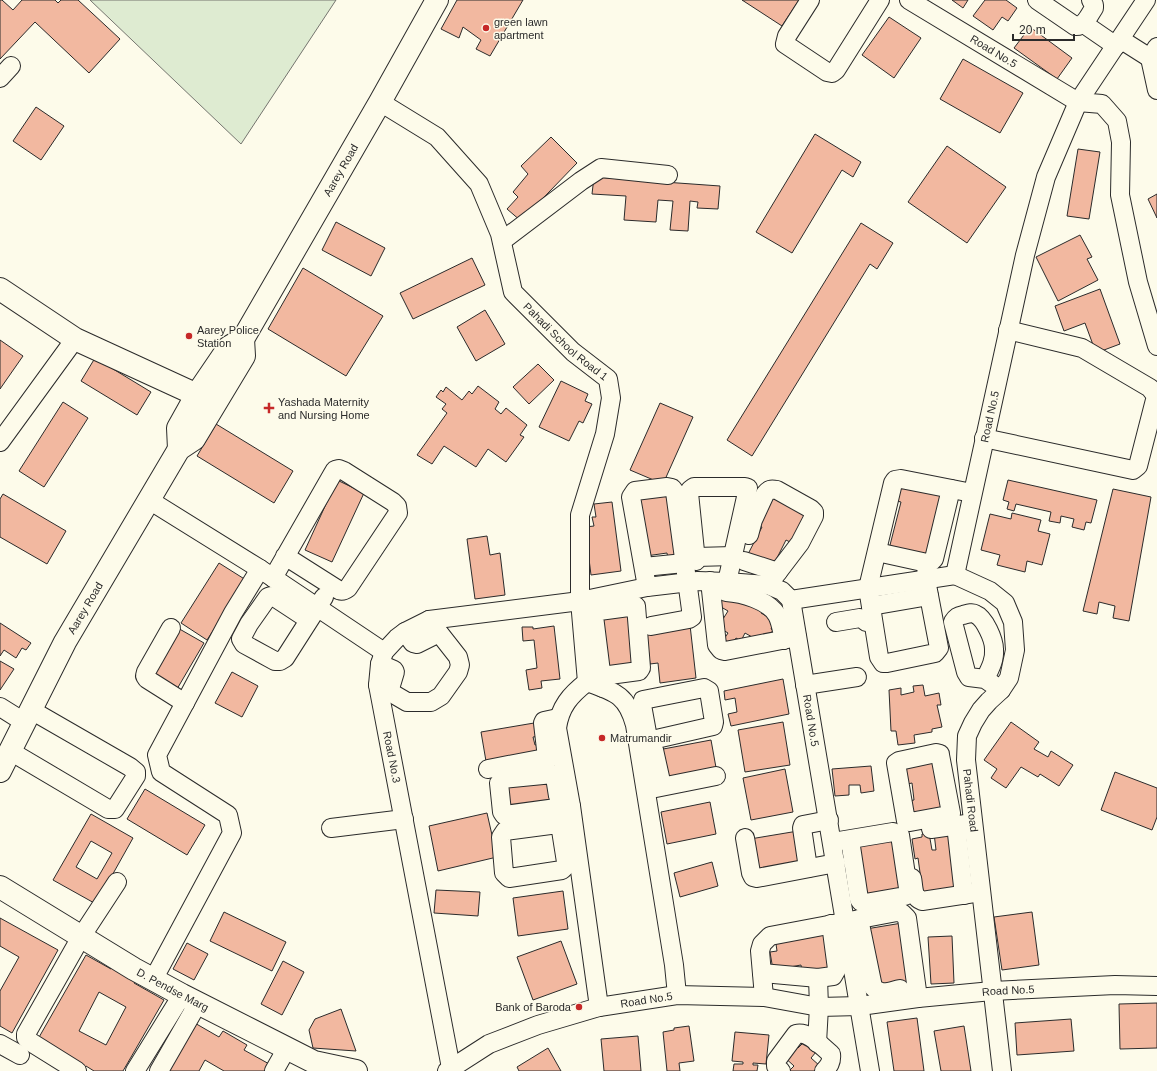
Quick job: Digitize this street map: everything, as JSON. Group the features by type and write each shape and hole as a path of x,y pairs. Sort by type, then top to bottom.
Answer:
{"street":[{"name":"Aarey Road","path":"0,771 65,642 180,449 178,428 206,399 229,347 243,339 437,0"},
{"path":"810,0 787,36 785,44 827,72 832,73 836,70 880,0"},
{"path":"1037,0 1075,26 1079,27 1084,24 1094,8 1091,0"},
{"name":"Road No.5","path":"955,575 1025,254 1046,178 1078,102 1146,0"},
{"name":"Road No.5","path":"917,2 1078,102 1102,104 1117,121 1122,142 1120,195 1138,282 1157,346"},
{"path":"1084,24 1118,43 1153,53 1157,90"},
{"name":"Pahadi School Road 1","path":"380,102 437,137 479,184 500,234 514,292 573,352 608,379 610,398 605,434 580,515 580,601 597,682"},
{"path":"502,242 581,181 601,168 668,175"},
{"path":"0,289 75,338 206,399"},
{"path":"984,438 1133,470 1138,466 1156,396 1150,388 1082,348 1008,330"},
{"path":"0,442 75,338"},
{"path":"153,980 232,833 228,814 161,772 157,755 233,613 266,574 285,556 335,470 339,469 344,471 397,506 398,513 348,588 340,591 285,556"},
{"path":"858,612 877,552 893,483 895,480 901,479 972,493"},
{"path":"599,1007 571,854 566,815 554,757 558,718 563,707 574,692 597,682 639,671 642,668 639,595 644,568 631,498 635,491 667,487 672,488 675,492 690,560"},
{"path":"651,626 689,619 733,581 800,543 814,516 814,512 777,490 768,490 753,520 739,558 733,581 717,645 721,650 725,651 790,639 776,613 767,605 741,593 723,591 733,581 739,558 749,490 745,487 694,487 690,490 690,560"},
{"path":"846,592 858,612 880,660 883,663 938,651 939,645 928,580 931,562 934,559 951,489"},
{"path":"149,500 266,574 313,614 382,658 397,638 405,632 580,601 639,595"},
{"path":"877,552 928,580"},
{"path":"644,568 690,560 739,558"},
{"path":"690,560 733,581 782,591 791,600 846,592"},
{"path":"665,565 667,585"},
{"path":"858,612 928,580 955,575"},
{"name":"Pahadi Road","path":"955,575 990,591 1005,603 1013,622 1015,650 1009,678 1001,690 989,701 973,723 967,736 966,760 970,796 965,824 972,893 992,991 1002,1071"},
{"path":"597,682 594,616 599,611 667,585 733,581"},
{"path":"313,614 271,596 265,599 241,636 242,642 275,661 280,661 285,658 331,586"},
{"path":"846,592 858,612"},
{"name":"Road No.5","path":"791,600 790,639 806,685 833,842 843,869 845,921 862,970 860,1006 870,1071"},
{"path":"233,613 249,624"},
{"path":"384,689 407,702 431,702 441,696 458,672 460,665 458,657 434,626"},
{"path":"171,628 145,676 147,679 185,703"},
{"name":"Road No.3","path":"382,658 384,689 404,819 449,1069"},
{"path":"806,685 857,677"},
{"path":"985,679 1001,690"},
{"path":"597,682 617,694 628,705 637,711 654,788 677,995"},
{"path":"637,711 645,699 704,688 709,691 714,722 714,725 711,728 652,740 648,738 644,743"},
{"path":"0,707 28,716 130,767 136,772 136,776 115,809 108,809 10,751"},
{"path":"644,743 710,739"},
{"path":"938,753 940,755 949,801 951,813 948,815 910,822 905,820 896,764 897,761 938,753"},
{"path":"488,769 554,757"},
{"path":"942,765 966,760"},
{"path":"654,788 716,776"},
{"path":"949,801 970,796"},
{"path":"566,815 505,832 501,837 504,873 509,878 562,870 571,854"},
{"path":"331,828 404,819"},
{"path":"808,868 802,828 803,825 829,820"},
{"path":"965,824 912,831 909,833 907,838 915,896 917,899 922,901 972,893"},
{"path":"833,842 893,832 900,836 908,893 905,896 865,903 861,902 843,869 850,840"},
{"path":"745,838 753,876 757,878 808,868 843,869"},
{"path":"77,1071 29,1041 26,1038 26,1034 81,937 118,882"},
{"name":"D. Pendse Marg","path":"0,887 153,980 314,1062 356,1071"},
{"path":"764,997 760,951 762,944 770,936 845,921 897,912 902,913 907,918 917,992 878,992 862,970"},
{"path":"762,973 818,978 833,976 837,969 845,921"},
{"path":"817,1043 819,1007 818,978"},
{"name":"Road No.5","path":"449,1069 489,1044 538,1025 599,1007 677,995 764,997 819,1007 860,1006 917,992 992,991 1115,985 1157,986"},
{"path":"135,1071 190,999"},
{"path":"159,1071 190,999"},
{"path":"781,1071 776,1066 776,1061 796,1034 801,1033 806,1035 831,1054 832,1059 830,1065 824,1071"},
{"path":"0,1044 20,1055"},
{"path":"274,1071 287,1048"}],"green space":[{"path":"90,0 336,0 241,144"}],"building":[{"path":"0,0 2,0 13,10 22,0 55,0 58,3 61,0 78,0 120,39 89,73 35,22 0,59"},
{"name":"green lawn apartment","path":"457,0 523,0 490,56 476,49 481,40 463,27 459,38 441,29"},
{"path":"742,0 799,0 782,26"},
{"path":"952,0 968,0 963,8"},
{"path":"985,0 1006,0 1017,8 1008,21 1002,17 993,30 973,16"},
{"path":"889,17 921,38 894,78 862,55"},
{"path":"1030,27 1072,58 1057,79 1014,48"},
{"path":"963,59 1023,93 1000,133 940,99"},
{"path":"36,107 64,126 41,160 13,141"},
{"path":"815,134 861,162 853,177 842,170 792,253 756,232"},
{"path":"551,137 577,163 521,221 507,209 518,197 513,192 528,174 521,166"},
{"path":"947,146 1006,187 967,243 908,202"},
{"path":"1078,149 1100,152 1089,219 1067,216"},
{"path":"594,177 720,186 718,209 697,208 698,202 690,201 688,231 670,230 673,201 658,200 656,222 624,220 626,196 592,194"},
{"path":"1157,194 1157,218 1148,199"},
{"path":"336,222 385,248 371,276 322,250"},
{"path":"861,223 893,243 877,269 870,264 752,456 727,440"},
{"path":"1080,235 1092,257 1087,259 1098,280 1058,301 1036,257"},
{"path":"472,258 485,285 413,319 400,293"},
{"path":"303,268 383,316 346,376 268,329"},
{"path":"1100,289 1120,344 1096,353 1085,323 1064,331 1055,306"},
{"path":"485,310 505,344 476,361 457,327"},
{"path":"0,340 23,356 0,389"},
{"path":"95,358 151,392 137,415 81,381"},
{"path":"538,364 554,380 529,404 513,387"},
{"path":"561,381 588,394 585,401 592,404 583,423 579,421 569,441 539,427"},
{"path":"478,386 499,402 495,409 501,414 506,408 527,425 520,435 524,437 506,462 488,449 476,467 444,446 432,464 417,455 447,413 442,409 446,404 436,397 441,390 443,392 446,387 462,400 469,391 472,394"},
{"path":"63,402 88,418 44,487 19,471"},
{"path":"660,403 693,417 663,484 630,470"},
{"path":"216,424 293,471 274,503 197,456"},
{"path":"337,480 364,493 332,562 305,550"},
{"path":"1008,480 1097,500 1091,523 1086,522 1084,530 1072,527 1074,519 1061,516 1060,523 1049,521 1051,512 1016,504 1014,511 1007,509 1009,502 1003,500"},
{"path":"901,484 945,495 930,559 889,549 901,502 897,501"},
{"path":"1113,489 1151,497 1129,621 1113,618 1115,606 1099,602 1097,614 1083,611"},
{"path":"670,491 679,558 668,559 667,553 646,556 637,496"},
{"path":"769,493 811,514 796,545 786,540 774,564 747,556 762,527 754,523"},
{"path":"3,494 66,531 47,564 0,537 0,499"},
{"path":"612,502 621,571 591,575 585,527 594,526 592,517 596,517 594,504"},
{"path":"1012,513 1041,520 1038,531 1050,534 1042,565 1027,561 1025,572 997,565 1000,555 981,550 990,514 1011,519"},
{"path":"487,536 490,555 500,553 505,595 475,599 467,539"},
{"path":"219,563 246,580 207,640 181,623"},
{"path":"723,593 764,609 761,613 775,621 771,629 773,630 767,640 761,642 745,633 741,641 736,638 731,647 722,642 728,633 718,627 728,611 716,604"},
{"path":"632,610 640,668 607,673 598,615"},
{"path":"0,623 31,643 26,650 22,648 16,658 4,650 0,656"},
{"path":"690,625 696,678 660,683 658,663 650,664 646,630"},
{"path":"554,626 560,679 541,681 542,688 529,690 526,670 537,668 534,640 523,641 522,627 533,627 533,629"},
{"path":"176,627 204,643 177,689 149,673"},
{"path":"0,661 14,669 0,690"},
{"path":"232,672 258,686 242,717 215,703"},
{"path":"783,679 789,714 731,726 728,714 737,712 735,698 725,700 724,691"},
{"path":"923,685 925,696 939,693 941,705 937,705 942,727 932,729 932,732 914,735 915,743 898,745 896,731 891,731 889,690 901,688 901,695 914,692 913,686"},
{"path":"540,722 542,736 533,737 535,745 542,744 543,757 487,767 481,732"},
{"path":"783,722 790,765 745,772 738,730"},
{"path":"1011,722 1039,742 1034,749 1048,757 1051,751 1073,765 1059,786 1040,774 1038,777 1021,767 1006,788 991,778 997,769 984,760"},
{"path":"711,740 717,773 664,783 658,750"},
{"path":"935,757 945,813 912,819 908,801 914,800 912,783 903,785 900,764"},
{"path":"871,766 874,791 861,793 860,785 849,785 849,795 835,796 832,769"},
{"path":"785,769 793,812 751,820 743,778"},
{"path":"1115,772 1157,788 1157,817 1152,830 1101,810"},
{"path":"552,776 556,806 505,812 501,782"},
{"path":"145,789 205,825 187,855 127,819"},
{"path":"710,802 716,834 667,844 661,812"},
{"path":"487,813 497,857 438,871 429,826"},
{"path":"91,814 133,838 96,904 53,880","holes":["91,841 112,853 97,879 76,867"]},
{"path":"951,830 959,887 921,898 922,887 918,858 915,859 912,839 922,837 922,834 929,833 932,850 936,850 934,833"},
{"path":"798,831 804,866 756,874 750,839"},
{"path":"895,835 904,893 865,898 856,841"},
{"path":"712,862 718,886 680,897 674,873"},
{"path":"436,890 480,892 478,916 434,913"},
{"path":"563,891 568,929 518,936 513,898"},
{"path":"224,912 286,942 272,971 210,941"},
{"path":"1032,912 1039,965 1002,970 994,917"},
{"path":"0,918 58,950 12,1033 0,1026 0,991 19,957 0,946"},
{"path":"902,923 912,982 880,988 866,929"},
{"path":"826,928 833,972 802,972 801,965 773,970 770,952 777,951 775,937"},
{"path":"952,936 954,983 931,984 928,937"},
{"path":"561,941 577,984 533,1000 517,957"},
{"path":"187,943 208,954 194,980 173,969"},
{"path":"86,955 111,969 114,964 137,978 134,983 164,1000 123,1071 94,1071 86,1066 83,1070 38,1039","holes":["99,992 126,1007 106,1045 79,1031"]},
{"path":"283,961 304,972 282,1015 261,1004"},
{"path":"1157,1003 1157,1048 1120,1049 1119,1004"},
{"path":"341,1009 356,1051 313,1048 309,1030 315,1019"},
{"path":"917,1018 924,1071 894,1071 887,1022"},
{"path":"1071,1019 1074,1051 1017,1055 1015,1023"},
{"path":"193,1022 219,1037 223,1031 247,1045 244,1050 271,1065 268,1071 224,1071 205,1060 199,1071 166,1071"},
{"path":"689,1026 694,1061 679,1063 680,1071 667,1071 663,1032 674,1030 674,1028"},
{"path":"964,1026 971,1071 941,1071 934,1031"},
{"path":"735,1032 769,1035 766,1064 753,1063 753,1065 758,1065 757,1071 733,1071 734,1064 743,1064 743,1062 732,1061"},
{"path":"638,1036 641,1071 604,1071 601,1039"},
{"path":"804,1042 816,1052 811,1058 820,1066 816,1071 789,1071 794,1066 782,1055 793,1043 798,1048"},
{"path":"548,1048 561,1071 519,1071 517,1067"}],"place":[{"name":"green lawn apartment","path":"486,28"},
{"name":"Aarey Police Station","path":"189,336"},
{"name":"Yashada Maternity and Nursing Home","path":"269,408"},
{"name":"Matrumandir","path":"602,738"},
{"name":"Bank of Baroda","path":"579,1007"}]}
